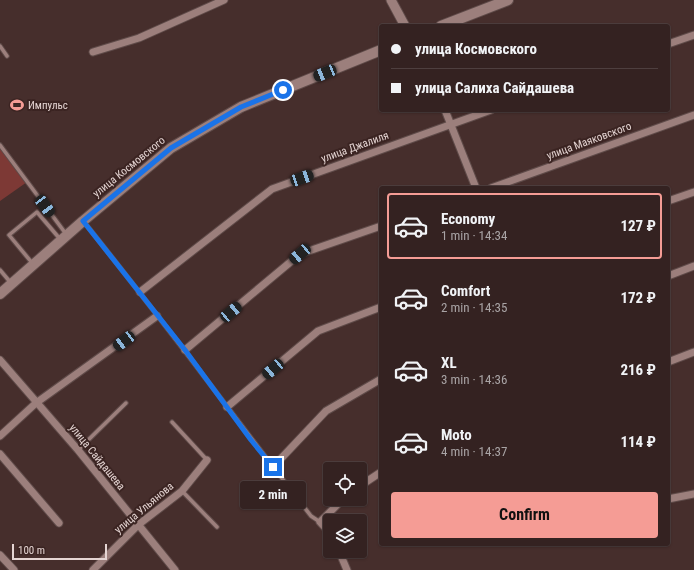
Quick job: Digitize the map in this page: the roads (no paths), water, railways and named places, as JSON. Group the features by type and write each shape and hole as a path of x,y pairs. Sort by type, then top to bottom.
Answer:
{"main road":[{"path":"446,24 508,0"},
{"name":"улица Космовского","path":"0,294 83,221 171,148 241,107 379,51"}],"street":[{"path":"93,52 139,38 224,0"},
{"path":"391,0 404,24"},
{"path":"670,43 694,35"},
{"path":"446,112 475,186"},
{"name":"улица Джалиля","path":"140,292 272,188 486,112"},
{"name":"улица Маяковского","path":"497,186 694,115"},
{"path":"670,200 694,192"},
{"path":"185,350 300,254 379,227"},
{"path":"670,275 694,266"},
{"path":"227,407 318,330 379,308"},
{"path":"0,436 36,403 157,316"},
{"path":"670,361 694,352"},
{"name":"улица Сайдашева","path":"0,360 78,450 175,570"},
{"path":"273,467 326,411 379,380"},
{"path":"0,454 59,523"},
{"name":"улица Ульянова","path":"93,570 138,525 182,491 207,460"},
{"path":"367,481 379,473"},
{"path":"670,499 694,494"},
{"path":"323,525 320,522 336,506"},
{"path":"0,555 14,570"},
{"path":"342,558 347,570"}],"lane":[{"path":"0,46 7,56"},
{"path":"0,145 64,238"},
{"path":"34,264 9,235 37,212 64,238"},
{"path":"83,221 185,350 311,516 320,522"},
{"path":"0,270 12,284"},
{"path":"78,450 126,403"},
{"path":"172,422 207,460"},
{"path":"182,491 217,527"}],"place":[{"name":"Импульс","path":"17,105"}]}
